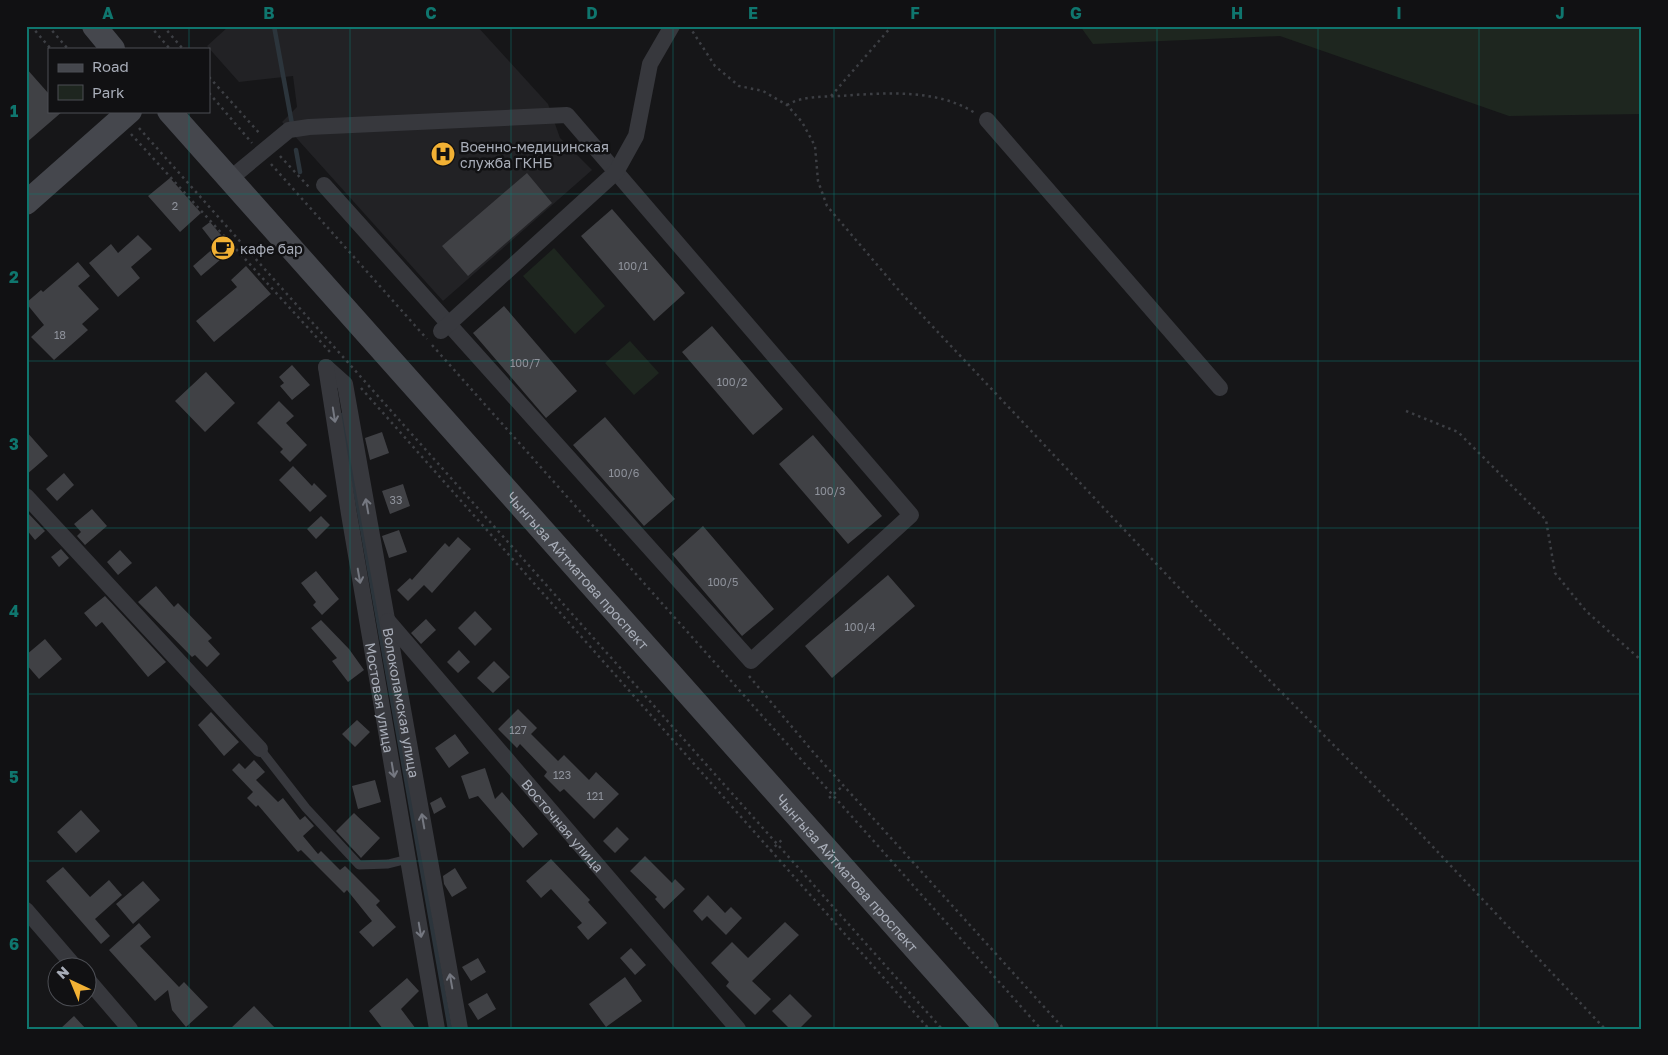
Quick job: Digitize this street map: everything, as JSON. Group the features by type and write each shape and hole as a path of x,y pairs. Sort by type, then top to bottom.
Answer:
{"main road":[{"path":"94,26 113,48"},
{"name":"Чынгыза Айтматова проспект","path":"171,112 987,1029"},
{"path":"26,203 125,116"}],"street":[{"path":"445,328 616,172 636,136 650,64 672,26"},
{"path":"231,178 289,130 309,127 566,115 911,515 750,661 445,328 324,185"},
{"path":"987,120 1220,388"},
{"name":"Волоколамская улица","path":"330,362 339,378 345,384 460,1029"},
{"name":"Мостовая улица","path":"330,362 350,524 437,1029"},
{"path":"26,496 260,749"},
{"name":"Восточная улица","path":"388,621 738,1029"},
{"path":"26,910 67,958"},
{"path":"98,992 130,1029"}],"lane":[{"path":"260,749 306,808 359,865 388,864 408,859"}],"path":[{"path":"31,26 50,48"},
{"path":"48,26 67,48"},
{"path":"150,26 169,48"},
{"path":"163,26 182,48"},
{"path":"689,26 715,66 739,86 764,91 787,105 802,122 815,146 818,181 827,206 902,294 1205,616 1400,812 1605,1029"},
{"path":"831,96 892,26"},
{"path":"787,105 796,100 894,92 938,99 966,107 987,120"},
{"path":"210,94 765,716 832,795 1041,1029"},
{"path":"125,116 330,362"},
{"path":"125,116 942,1029"},
{"path":"359,386 929,1029"},
{"path":"1406,412 1458,432 1546,520 1555,573 1586,611 1642,661"},
{"path":"829,798 844,785"},
{"path":"770,850 784,838"}],"shaded area":[{"name":"Военно-медицинская служба ГКНБ","path":"229,26 477,26 548,104 560,138 592,170 443,301 282,122 297,107 293,76 239,82 207,46"}],"green space":[{"path":"1080,26 1642,26 1642,114 1509,116 1280,36 1093,44"},
{"path":"554,248 605,306 575,334 523,276"},
{"path":"630,341 659,373 634,395 605,363"}],"building":[{"path":"26,68 48,93 48,112 62,112 26,143"},
{"path":"527,173 552,203 468,276 442,246"},
{"path":"170,178 201,213 180,232 148,196"},
{"path":"612,209 685,293 654,321 581,236"},
{"name":"кафе бар","path":"210,222 233,249 201,276 193,266 216,246 202,228"},
{"path":"138,235 152,249 131,267 140,278 118,297 89,263 111,244 118,253"},
{"path":"78,262 90,276 78,286 99,309 82,324 88,330 54,360 31,337 44,325 26,303 41,290 43,292"},
{"path":"246,266 271,294 214,342 196,321 237,287 231,280"},
{"path":"504,306 577,391 546,418 473,333"},
{"path":"712,326 783,409 753,435 682,352"},
{"path":"292,365 310,385 292,400 280,386 284,383 279,377"},
{"path":"206,372 235,403 205,432 175,401"},
{"path":"279,401 294,416 286,423 307,445 290,462 280,452 283,449 257,423"},
{"path":"605,417 675,499 644,526 573,445"},
{"path":"26,431 48,456 26,475"},
{"path":"382,432 389,453 370,460 365,438"},
{"path":"813,435 882,516 848,544 779,464"},
{"path":"293,466 312,486 314,483 327,496 310,512 279,480"},
{"path":"64,473 74,485 57,501 46,489"},
{"path":"403,484 410,506 390,514 382,491"},
{"path":"92,509 107,526 85,545 77,536 81,532 74,524"},
{"path":"26,511 45,531 35,540 26,529"},
{"path":"321,516 330,525 316,539 307,529"},
{"path":"703,526 774,609 742,636 672,554"},
{"path":"399,530 407,552 389,558 382,536"},
{"path":"458,537 471,549 432,593 424,585 408,601 397,590 410,578 412,580 445,543 449,547"},
{"path":"61,549 69,558 59,567 51,557"},
{"path":"120,550 132,563 118,575 107,562"},
{"path":"316,571 339,599 322,615 313,605 316,602 301,583"},
{"path":"888,575 915,606 832,678 805,646"},
{"path":"156,586 174,607 178,603 212,638 208,641 220,654 207,667 195,655 192,657 138,602"},
{"path":"105,596 166,662 148,677 102,622 96,627 84,613"},
{"path":"475,611 492,629 475,646 458,628"},
{"path":"426,619 436,630 421,644 411,633"},
{"path":"321,620 349,649 364,670 348,682 332,661 337,658 311,628"},
{"path":"45,639 62,659 39,679 26,664 26,655"},
{"path":"459,650 470,662 458,673 447,662"},
{"path":"494,661 510,677 493,693 477,678"},
{"path":"518,709 537,728 531,734 558,761 564,755 589,780 596,772 619,794 594,819 564,789 560,792 544,776 547,772 520,744 517,748 498,729"},
{"path":"211,712 239,742 224,756 198,725"},
{"path":"357,720 370,732 355,747 342,734"},
{"path":"455,734 469,753 449,768 435,748"},
{"path":"254,760 265,772 256,780 278,802 283,798 300,820 305,816 314,826 303,836 318,854 321,851 340,870 345,866 380,901 376,905 396,927 373,947 359,932 372,921 347,890 344,893 301,850 298,852 258,805 256,807 247,798 253,792 232,770 239,763 245,769"},
{"path":"485,768 495,799 502,792 538,834 523,848 478,796 469,799 461,776"},
{"path":"375,780 381,802 358,809 352,786"},
{"path":"441,797 446,807 434,814 430,803"},
{"path":"81,810 100,831 76,853 57,832"},
{"path":"354,813 380,838 361,858 336,831"},
{"path":"617,827 629,839 615,853 603,841"},
{"path":"645,856 672,883 675,879 685,889 664,909 655,899 657,897 630,871"},
{"path":"551,859 590,900 588,902 607,923 588,940 577,927 582,923 551,889 541,898 526,881"},
{"path":"63,867 90,897 109,880 122,895 95,919 110,936 101,944 46,881"},
{"path":"455,868 467,888 452,897 444,884 443,876"},
{"path":"143,881 160,900 133,924 116,904"},
{"path":"708,895 725,913 731,907 742,918 726,935 707,916 702,921 693,911"},
{"path":"785,922 799,935 752,981 771,999 755,1015 726,986 729,982 711,963 732,942 748,958"},
{"path":"139,923 151,937 140,946 179,987 184,982 208,1007 186,1027 172,1010 168,990 155,1001 109,950"},
{"path":"631,948 646,965 635,975 620,958"},
{"path":"478,958 486,972 471,981 462,967"},
{"path":"625,977 642,1001 606,1027 589,1004"},
{"path":"407,978 419,991 401,1009 416,1029 383,1029 369,1011"},
{"path":"487,993 496,1009 478,1020 468,1004"},
{"path":"790,994 812,1016 799,1029 790,1029 772,1011"},
{"path":"254,1006 276,1029 230,1029"},
{"path":"74,1016 86,1029 60,1029"}],"waterway":[{"path":"274,26 292,124"},
{"path":"296,150 300,172"},
{"path":"342,415 450,1029"}],"place":[{"name":"Военно-медицинская служба ГКНБ","path":"443,154"},
{"name":"кафе бар","path":"223,248"}]}
